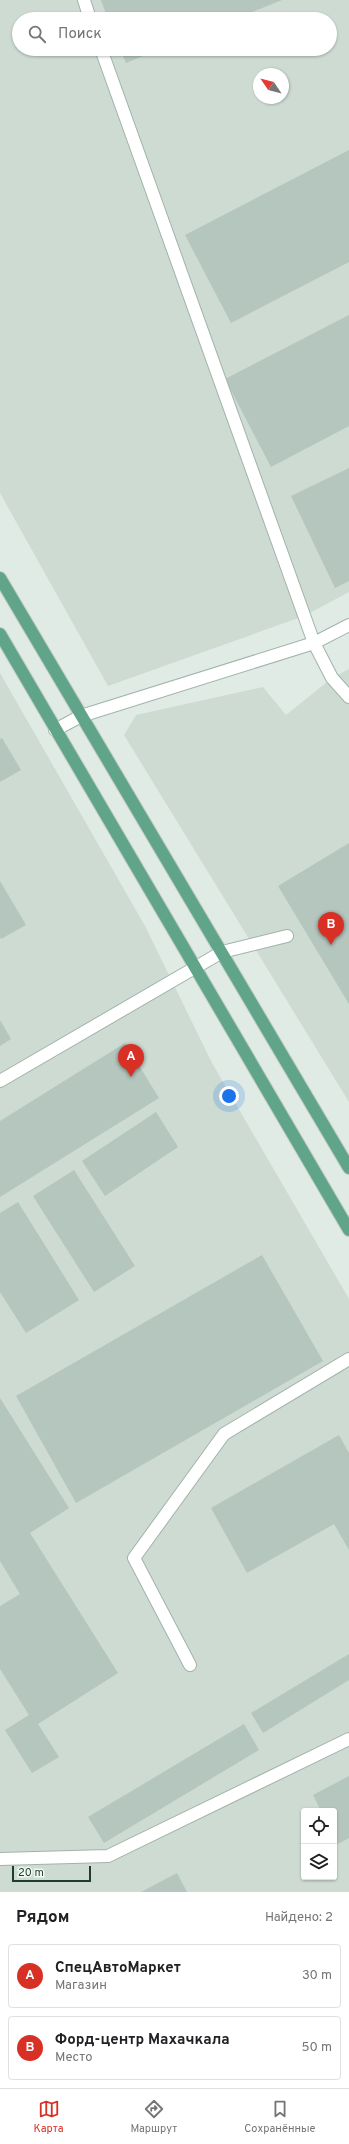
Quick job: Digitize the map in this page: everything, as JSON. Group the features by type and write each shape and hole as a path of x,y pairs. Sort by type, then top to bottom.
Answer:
{"main road":[{"path":"0,578 349,1168"},
{"path":"0,634 193,967 349,1230"}],"lane":[{"path":"84,0 88,12"},
{"path":"104,56 314,643 332,678 349,697"},
{"path":"55,730 81,716 314,643 349,625"},
{"path":"0,1081 193,967 222,952 287,936"},
{"path":"190,1665 134,1558 224,1434 349,1359"},
{"path":"0,1859 108,1856 349,1739"}],"shaded area":[{"path":"0,0 349,0 349,592 304,616 108,686 0,493"},
{"path":"349,669 349,1102 124,735 136,715 263,687 286,715 332,678"},
{"path":"0,673 145,926 212,1063 349,1299 349,1892 0,1892"}],"building":[{"path":"101,0 282,0 252,12 105,12"},
{"path":"123,56 143,56 126,63"},
{"path":"349,150 349,262 231,323 185,235"},
{"path":"349,315 349,426 271,467 225,379"},
{"path":"349,468 349,581 335,588 291,496"},
{"path":"2,738 21,770 0,782 0,739"},
{"path":"349,843 349,1004 278,886"},
{"path":"0,881 26,925 1,939 0,937"},
{"path":"0,1020 11,1039 0,1046"},
{"path":"125,1043 159,1098 0,1197 0,1121"},
{"path":"156,1112 178,1147 105,1196 82,1161"},
{"path":"74,1170 135,1266 94,1292 33,1196"},
{"path":"18,1202 79,1300 26,1333 0,1292 0,1213"},
{"path":"262,1255 323,1361 76,1503 16,1396"},
{"path":"0,1398 69,1508 30,1533 118,1673 38,1724 59,1757 32,1773 5,1730 29,1715 0,1669 0,1606 20,1594 0,1561"},
{"path":"339,1435 349,1453 349,1550 334,1524 247,1573 211,1508"},
{"path":"349,1654 349,1680 263,1733 251,1713"},
{"path":"244,1724 259,1750 104,1843 88,1817"},
{"path":"349,1776 349,1838 338,1844 337,1808 320,1808 313,1795"},
{"path":"177,1873 187,1892 141,1892"}],"place":[{"name":"Форд-центр Махачкала","path":"331,945"},
{"name":"СпецАвтоМаркет","path":"131,1077"}]}
